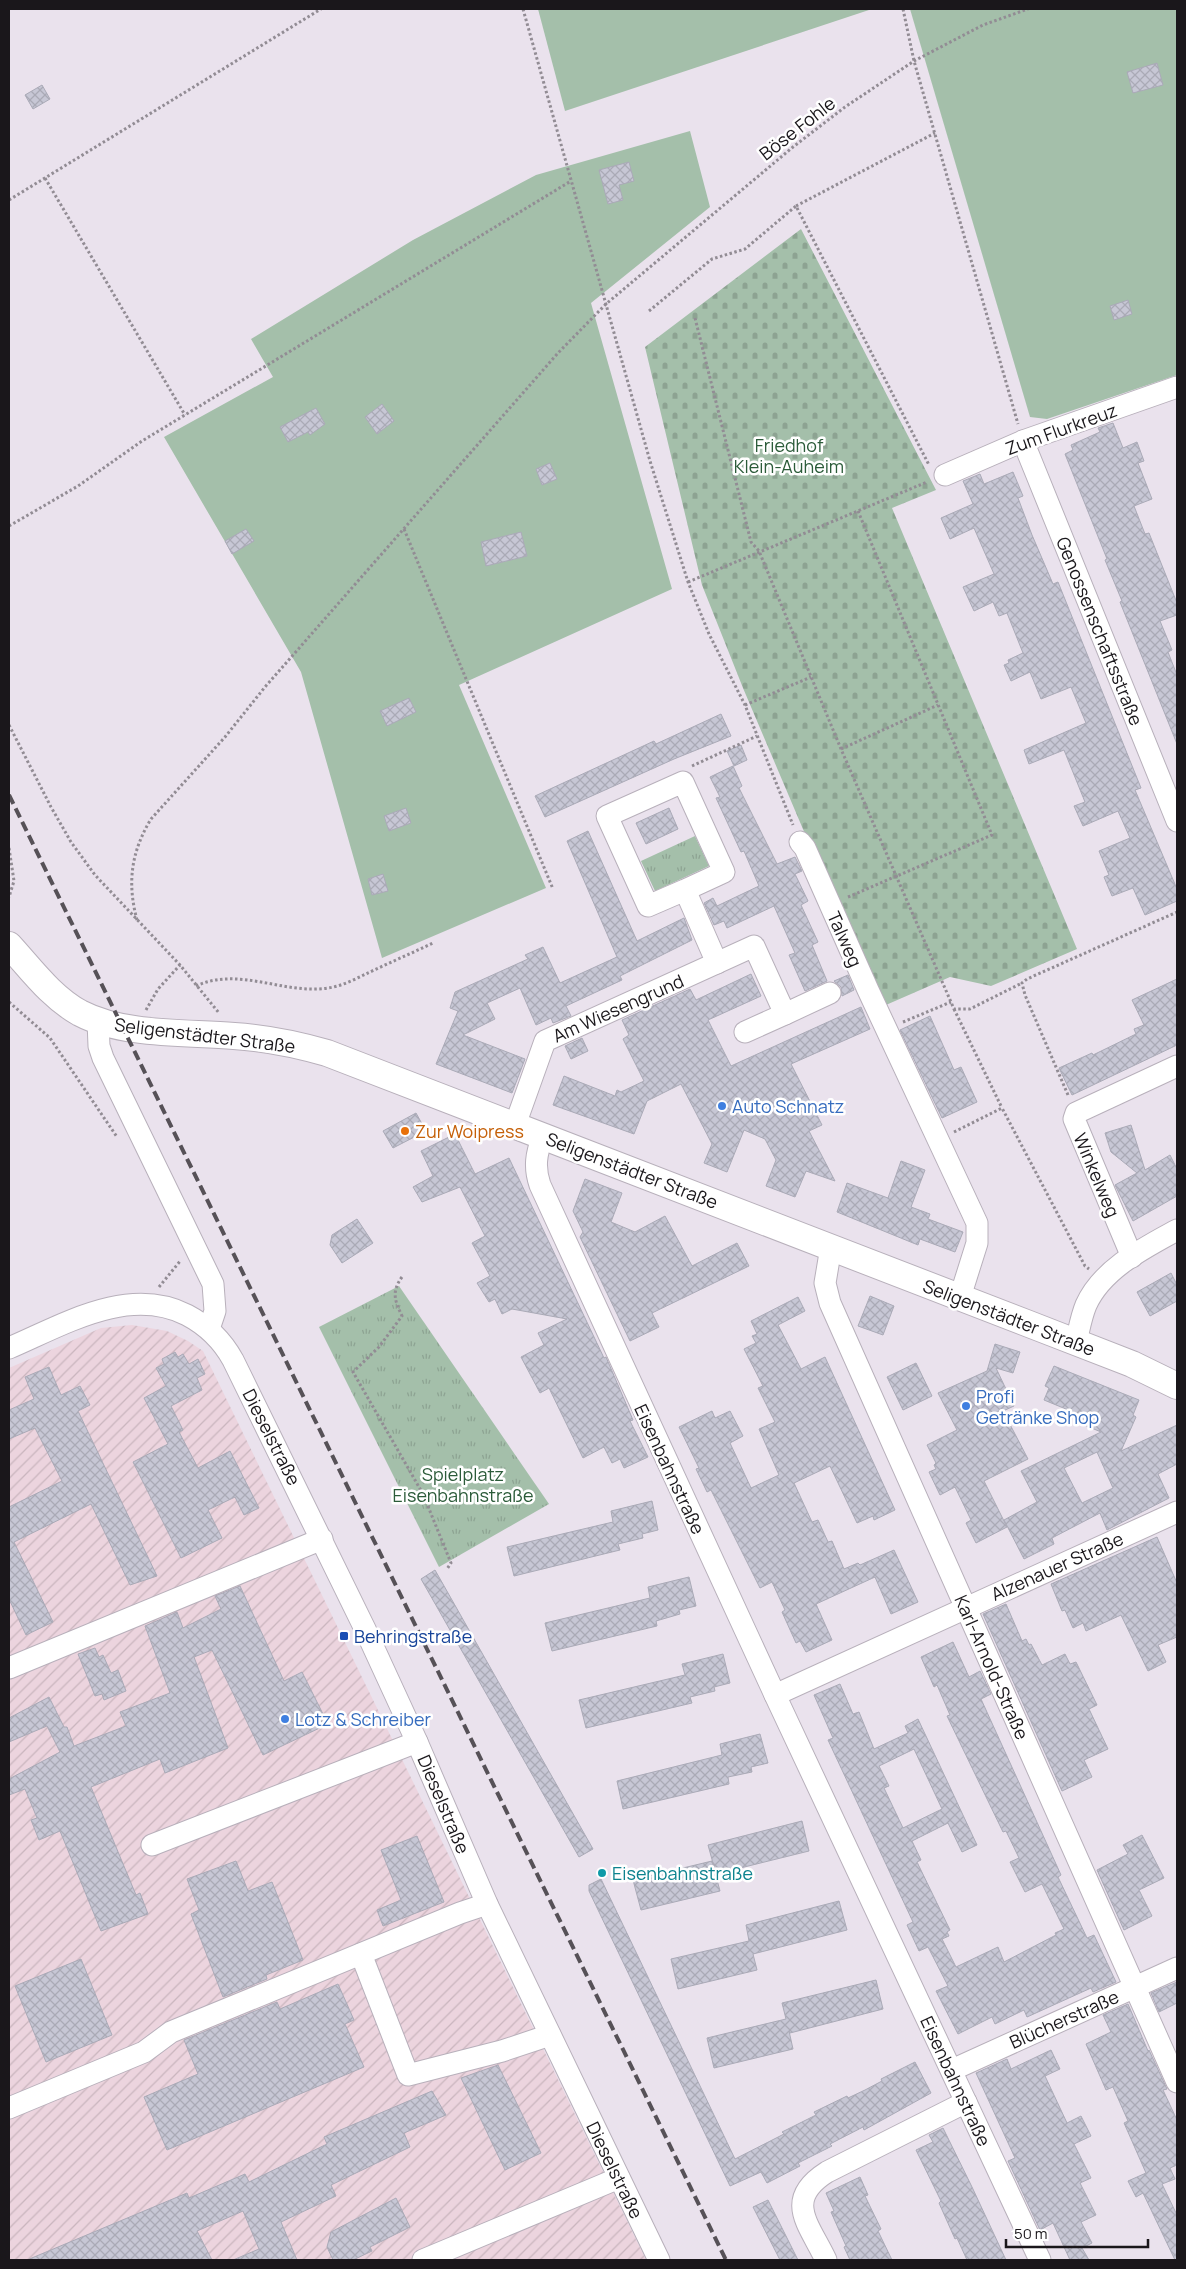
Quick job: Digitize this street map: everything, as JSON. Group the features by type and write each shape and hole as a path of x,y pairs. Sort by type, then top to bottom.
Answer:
{"main road":[{"name":"Seligenstädter Straße","path":"9,945 65,1004 98,1021 144,1029 287,1042 327,1053 1076,1342 1132,1364 1177,1386"}],"street":[{"name":"Zum Flurkreuz","path":"941,477 1023,441 1177,387"},
{"name":"Genossenschaftsstraße","path":"1023,441 1177,821"},
{"path":"683,782 724,872 684,890 648,906 607,816 683,782"},
{"name":"Talweg","path":"800,842 806,848 868,990 977,1223 977,1243 960,1297"},
{"path":"684,890 717,963"},
{"name":"Am Wiesengrund","path":"515,1125 545,1041 754,946 785,1014"},
{"path":"745,1032 830,994"},
{"path":"98,1021 99,1046 103,1058 208,1269 216,1295 215,1311 209,1329"},
{"name":"Winkelweg","path":"1132,1257 1074,1120 1076,1113 1177,1066"},
{"name":"Eisenbahnstraße","path":"543,1136 536,1153 540,1185 774,1696 1040,2260"},
{"path":"1076,1342 1087,1304 1103,1280 1132,1257 1177,1230"},
{"name":"Karl-Arnold-Straße","path":"831,1248 826,1269 826,1294 1177,2082"},
{"name":"Dieselstraße","path":"9,1348 94,1312 112,1307 145,1304 162,1306 182,1313 209,1329 222,1342 233,1360 322,1539 417,1742 487,1904 659,2260"},
{"name":"Alzenauer Straße","path":"774,1696 1177,1512"},
{"path":"9,1668 322,1539"},
{"path":"152,1845 417,1742"},
{"path":"9,2108 144,2052 171,2032 487,1904"},
{"path":"361,1954 408,2075 550,2035"},
{"name":"Blücherstraße","path":"952,2070 1177,1968"},
{"path":"826,2260 802,2211 802,2198 808,2187 827,2172 966,2102"},
{"path":"423,2260 618,2178"}],"path":[{"path":"9,200 321,9"},
{"path":"524,9 650,461 688,582 709,634 745,705 800,842"},
{"path":"903,9 914,61 1023,441"},
{"name":"Böse Fohle","path":"137,920 131,899 131,872 134,854 142,833 151,819 225,737 265,687 332,613 558,353 606,304 793,147 845,107 914,61 983,25 1028,9"},
{"path":"648,311 712,259 745,249 796,206 935,133"},
{"path":"45,178 185,415"},
{"path":"9,526 78,486 142,441 571,181"},
{"path":"688,582 941,477 796,206"},
{"path":"695,318 751,542 760,551 841,749 954,1009 1002,1108 1085,1266 1103,1280"},
{"path":"847,897 992,834 858,510"},
{"path":"404,529 553,889"},
{"path":"745,705 812,677"},
{"path":"841,749 938,704"},
{"path":"9,725 51,807 95,875 180,965 236,1036"},
{"path":"683,782 693,765 757,736"},
{"path":"9,848 14,882 9,898"},
{"path":"954,1009 970,1009 1027,979 1177,912"},
{"path":"196,986 204,982 230,978 307,988 326,988 350,981 433,943"},
{"path":"141,1017 158,990 180,965"},
{"path":"1022,983 1025,996 1076,1113"},
{"path":"9,1002 50,1038 118,1138"},
{"path":"905,1022 951,1002"},
{"path":"938,1141 1002,1108"},
{"path":"145,1304 176,1267 192,1237"},
{"path":"402,1277 395,1286 394,1298 402,1316 398,1325 353,1372 423,1494 451,1563 447,1569"}],"shaded area":[{"path":"132,1325 167,1331 203,1351 646,2260 9,2260 9,1368 101,1328"}],"green space":[{"path":"538,9 872,9 565,111"},
{"path":"910,9 1177,9 1177,375 1047,419 1030,417"},
{"path":"690,131 710,207 591,303 672,589 459,685 546,888 382,958 301,672 164,437 273,377 251,339 413,240 536,175"},
{"name":"Friedhof Klein-Auheim","path":"801,229 936,490 892,508 1077,949 991,986 950,977 879,1008 743,688 702,585 645,347"},
{"path":"695,836 709,866 655,891 641,861"},
{"name":"Spielplatz Eisenbahnstraße","path":"399,1286 549,1504 439,1567 319,1327"}],"building":[{"path":"1157,63 1163,85 1133,93 1127,72"},
{"path":"42,85 50,99 33,109 25,95"},
{"path":"629,162 634,181 619,185 623,200 608,204 599,170"},
{"path":"1128,300 1132,314 1114,320 1110,306"},
{"path":"382,404 394,421 377,434 365,417"},
{"path":"316,408 325,424 310,435 308,432 288,442 280,427"},
{"path":"1113,423 1123,448 1137,442 1144,461 1138,463 1152,499 1134,506 1145,534 1149,533 1177,603 1177,615 1160,621 1172,650 1168,652 1177,675 1177,744 1120,602 1122,601 1105,560 1107,559 1065,454 1073,450 1071,445 1100,432 1098,428"},
{"path":"550,463 557,479 542,485 536,469"},
{"path":"1013,472 1023,496 1018,498 1032,535 1053,584 1058,582 1141,788 1135,790 1177,889 1177,901 1145,915 1133,888 1112,896 1104,877 1109,875 1099,851 1130,838 1118,811 1083,826 1074,806 1085,802 1064,750 1029,764 1024,750 1086,723 1071,687 1041,699 1030,672 1011,681 1004,665 1009,663 1008,660 1023,653 1007,613 999,616 993,602 974,611 963,587 994,574 974,528 950,539 941,518 973,504 963,481 980,474 984,484"},
{"path":"246,529 254,541 232,554 225,541"},
{"path":"521,532 527,556 486,566 481,542"},
{"path":"409,698 416,712 387,726 380,711"},
{"path":"721,714 731,736 674,759 545,817 535,796 654,741 656,744"},
{"path":"741,745 747,760 734,766 727,751"},
{"path":"733,766 742,786 739,788 777,864 795,857 802,871 795,874 808,901 801,905 818,942 812,945 827,981 805,991 789,955 795,953 774,906 727,928 724,921 714,925 704,903 713,898 717,906 759,886 744,851 741,852 716,798 720,797 710,777"},
{"path":"406,808 411,823 389,831 384,816"},
{"path":"669,808 678,829 646,844 636,823"},
{"path":"588,831 637,941 684,918 692,940 620,976 622,980 566,1006 571,1016 553,1023 551,1018 536,1025 520,988 487,1003 495,1019 463,1035 525,1059 512,1093 436,1064 458,1011 450,1008 455,992 528,959 525,955 543,947 560,983 617,957 567,841"},
{"path":"383,874 388,891 372,895 368,879"},
{"path":"751,974 761,996 708,1020 731,1066 861,1007 870,1029 791,1064 822,1125 809,1131 835,1181 806,1171 795,1197 766,1186 776,1160 765,1139 744,1130 727,1172 704,1163 712,1144 681,1084 647,1101 634,1134 553,1105 564,1076 615,1096 617,1090 621,1092 644,1081 623,1039 629,1035 622,1020 690,989 696,1000"},
{"path":"848,975 854,990 842,996 841,987 834,981"},
{"path":"1177,979 1177,1045 1072,1095 1059,1068 1092,1053 1093,1055 1136,1034 1134,1029 1144,1025 1132,1000"},
{"path":"930,1016 954,1070 961,1067 977,1102 942,1118 900,1030"},
{"path":"582,1038 588,1051 571,1059 565,1046"},
{"name":"Zur Woipress","path":"416,1113 426,1131 393,1148 383,1131"},
{"path":"1131,1125 1145,1170 1170,1155 1177,1169 1177,1196 1133,1221 1115,1185 1137,1173 1111,1152 1105,1133"},
{"path":"455,1134 475,1174 509,1158 604,1358 606,1357 633,1420 630,1421 648,1457 624,1468 620,1459 612,1463 604,1447 583,1458 549,1388 540,1393 521,1357 544,1345 538,1333 567,1319 512,1309 502,1314 495,1299 489,1302 477,1283 490,1276 472,1243 485,1236 460,1187 422,1202 413,1187 433,1176 421,1151"},
{"path":"901,1161 925,1170 911,1207 930,1214 928,1219 963,1232 955,1252 920,1239 918,1245 837,1212 847,1183 888,1198"},
{"path":"585,1179 622,1193 611,1222 635,1232 665,1216 692,1266 737,1243 749,1266 652,1313 659,1327 630,1341 580,1237 583,1232 573,1211"},
{"path":"357,1219 373,1243 342,1263 330,1245 332,1235"},
{"path":"1171,1273 1177,1285 1177,1301 1150,1316 1137,1292"},
{"path":"870,1296 894,1306 883,1335 858,1326"},
{"path":"798,1297 805,1311 778,1325 801,1369 825,1357 895,1510 874,1520 873,1516 857,1523 830,1466 794,1483 812,1522 818,1520 828,1542 832,1541 844,1569 858,1563 860,1565 894,1550 918,1602 891,1614 875,1577 816,1604 832,1640 806,1652 800,1641 796,1643 782,1612 785,1610 772,1582 760,1588 711,1490 707,1492 696,1469 699,1468 679,1427 712,1411 715,1418 730,1411 743,1436 730,1443 751,1488 779,1475 759,1429 775,1422 758,1388 763,1386 744,1349 756,1343 752,1336 757,1334 751,1321"},
{"path":"995,1344 1020,1352 1013,1373 996,1368 1014,1406 1003,1411 1028,1459 984,1481 1007,1527 976,1543 966,1523 971,1520 955,1487 940,1495 929,1472 936,1469 934,1465 936,1463 927,1445 957,1430 938,1393 987,1371"},
{"path":"175,1352 178,1357 183,1354 189,1364 198,1359 205,1374 197,1378 202,1390 171,1406 183,1430 179,1432 198,1468 230,1451 259,1508 244,1515 235,1497 208,1510 222,1538 181,1558 133,1462 168,1444 144,1398 166,1386 156,1368 164,1364 162,1359"},
{"path":"916,1363 932,1396 903,1410 887,1377"},
{"path":"1054,1366 1139,1400 1133,1415 1136,1417 1121,1451 1177,1425 1177,1464 1158,1474 1169,1498 1107,1530 1100,1513 1052,1538 1054,1544 1024,1559 1004,1520 1037,1502 1021,1471 1101,1432 1075,1421 1078,1414 1044,1400 1049,1388 1045,1386","holes":["1097,1452 1113,1488 1082,1503 1064,1468"]},
{"path":"49,1367 61,1395 80,1386 90,1405 78,1411 157,1576 130,1585 91,1504 14,1542 53,1622 26,1635 9,1599 9,1507 62,1481 35,1428 9,1439 9,1410 34,1399 25,1377"},
{"path":"652,1501 658,1530 642,1534 643,1538 618,1544 620,1550 514,1576 507,1547 613,1522 611,1511"},
{"path":"1157,1537 1177,1583 1177,1637 1158,1645 1166,1662 1148,1671 1121,1615 1086,1631 1083,1623 1073,1628 1065,1610 1062,1611 1051,1584"},
{"path":"435,1570 593,1849 579,1857 421,1579"},
{"path":"689,1577 696,1606 679,1610 680,1614 656,1621 657,1626 552,1651 545,1623 650,1598 648,1587"},
{"path":"240,1586 284,1681 302,1672 328,1724 263,1755 212,1650 194,1657 228,1748 165,1773 160,1759 91,1787 136,1895 140,1893 148,1914 101,1931 60,1831 39,1840 31,1820 37,1818 25,1789 9,1795 9,1779 60,1752 47,1726 9,1742 9,1718 49,1697 64,1727 67,1727 74,1746 126,1726 120,1712 170,1693 145,1626 177,1612 183,1628 221,1609 215,1596"},
{"path":"1006,1604 1022,1641 1026,1639 1029,1645 1031,1644 1042,1665 1065,1654 1070,1664 1076,1662 1097,1705 1089,1709 1108,1749 1084,1760 1092,1777 1062,1791 983,1614"},
{"path":"953,1642 969,1677 980,1671 991,1694 981,1699 1061,1875 1058,1877 1087,1938 1094,1935 1116,1982 1093,1992 1091,1988 1027,2017 1024,2010 995,2024 992,2017 958,2034 936,1991 948,1986 928,1947 919,1951 907,1925 913,1922 828,1740 833,1738 814,1695 840,1684 853,1714 859,1712 874,1749 908,1733 905,1726 918,1719 977,1845 962,1852 948,1823 912,1841 921,1860 917,1862 950,1930 947,1932 949,1936 942,1939 956,1967 998,1947 1004,1962 1064,1929 1042,1884 1025,1892 1010,1862 1019,1858 1006,1831 1003,1832 947,1716 950,1715 937,1685 934,1687 921,1657","holes":["914,1749 942,1809 903,1828 884,1788 889,1786 879,1766"]},
{"path":"95,1648 99,1657 103,1655 111,1673 118,1670 126,1691 104,1700 102,1694 95,1696 78,1654"},
{"path":"723,1654 730,1683 714,1687 715,1691 690,1697 692,1703 586,1728 579,1700 685,1675 682,1664"},
{"path":"760,1734 768,1763 751,1767 752,1772 728,1777 729,1784 623,1809 617,1781 722,1755 720,1744"},
{"path":"802,1821 809,1851 716,1874 708,1845"},
{"path":"1142,1835 1164,1878 1139,1890 1152,1916 1124,1930 1097,1870 1128,1854 1123,1845"},
{"path":"417,1836 444,1902 383,1926 377,1910 401,1900 381,1850"},
{"path":"236,1861 248,1891 272,1882 303,1960 266,1975 267,1979 223,1997 191,1914 199,1910 187,1879"},
{"path":"712,1861 720,1891 641,1910 633,1880"},
{"path":"601,1879 735,2159 816,2115 814,2112 847,2096 848,2098 865,2090 882,2081 881,2079 915,2062 931,2093 864,2130 863,2127 830,2144 832,2146 798,2163 800,2166 767,2183 761,2172 730,2186 589,1891 589,1885"},
{"path":"839,1901 847,1930 753,1954 757,1970 678,1989 671,1959 749,1941 746,1925"},
{"path":"81,1959 112,2035 46,2062 15,1986"},
{"path":"876,1980 883,2009 790,2033 789,2031 793,2049 714,2068 707,2038 786,2019 782,2003"},
{"path":"1177,1982 1177,2003 1159,2012 1151,1993"},
{"path":"338,1984 354,2020 345,2024 364,2067 167,2150 144,2097 198,2074 184,2040 277,2002 280,2009"},
{"path":"1128,2004 1167,2089 1163,2090 1177,2120 1177,2165 1170,2168 1175,2179 1162,2184 1177,2215 1177,2260 1175,2260 1143,2193 1136,2197 1128,2181 1146,2173 1124,2123 1128,2121 1113,2087 1106,2090 1086,2044 1111,2032 1103,2015"},
{"path":"1051,2050 1060,2069 1045,2076 1067,2123 1081,2116 1091,2136 1074,2144 1091,2178 1080,2183 1096,2215 1081,2222 1092,2243 1082,2248 1089,2260 1070,2260 1053,2223 1040,2230 1008,2161 1015,2158 976,2073 1007,2059 1011,2069"},
{"path":"498,2065 541,2153 505,2170 461,2078"},
{"path":"432,2091 446,2115 404,2133 410,2147 331,2185 336,2196 281,2222 297,2260 233,2260 259,2249 243,2211 197,2231 212,2260 27,2260 187,2193 189,2198 245,2174 249,2182 327,2144 324,2137"},
{"path":"943,2128 1006,2260 967,2260 957,2238 955,2239 939,2203 941,2201 916,2150 933,2142 929,2135"},
{"path":"860,2177 868,2195 865,2196 881,2229 878,2231 892,2260 850,2260 844,2247 846,2246 831,2212 834,2211 826,2193"},
{"path":"396,2198 410,2227 370,2247 372,2251 353,2260 333,2260 327,2247 331,2232"},
{"path":"768,2200 798,2260 780,2260 753,2207"}],"railway":[{"path":"9,795 726,2260"}],"place":[{"name":"Auto Schnatz","path":"722,1106"},
{"name":"Zur Woipress","path":"405,1131"},
{"name":"Profi Getränke Shop","path":"966,1406"},
{"name":"Behringstraße","path":"344,1636"},
{"name":"Lotz & Schreiber","path":"285,1719"},
{"name":"Eisenbahnstraße","path":"602,1873"}]}
